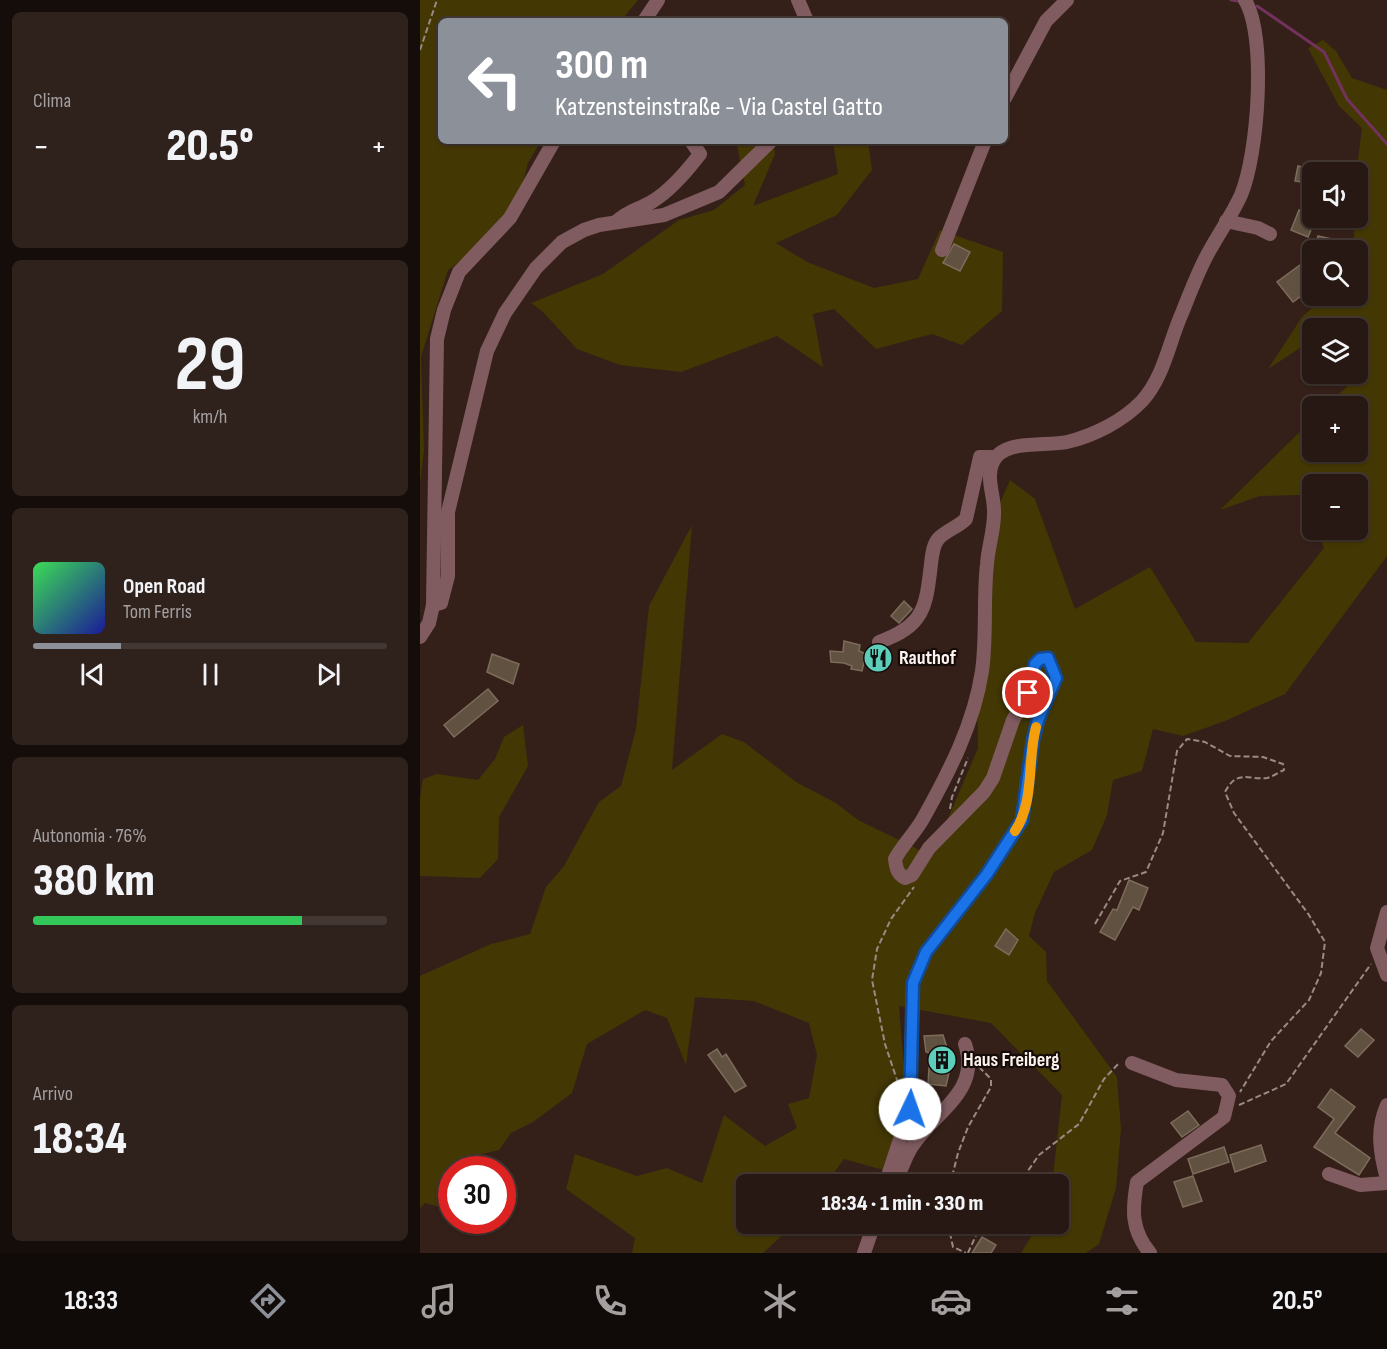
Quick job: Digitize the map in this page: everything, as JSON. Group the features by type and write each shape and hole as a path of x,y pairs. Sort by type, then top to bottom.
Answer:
{"street":[{"path":"646,18 658,0"},
{"path":"798,0 806,18"},
{"path":"1008,92 1046,21 1067,0"},
{"path":"879,642 899,635 912,624 927,601 932,552 939,538 966,519 980,457 996,457 1014,447 1066,442 1097,431 1122,417 1142,400 1157,379 1181,315 1209,251 1242,194 1257,118 1255,25 1245,0"},
{"path":"420,637 429,622 433,605 437,339 444,310 459,272 510,218 552,144"},
{"path":"616,222 628,210 652,201 687,172 700,154 692,144"},
{"path":"433,605 441,603 447,587 448,512 490,342 520,291 552,250 584,230 616,222 664,215 719,192 768,144"},
{"path":"942,250 984,144"},
{"path":"1226,221 1258,228 1270,234"},
{"path":"888,1174 910,1109 913,983 926,952 987,874 1022,820 1033,740 1038,720 1056,678 1048,658 1040,659 1035,664 1028,693 1013,720 993,778 984,792 929,848 912,875 905,878 901,876 896,869 895,859 922,820 964,738 982,670 987,564 994,517 990,478 996,457"},
{"path":"1387,912 1377,948 1387,975"},
{"path":"899,1174 911,1146 962,1089 970,1066 965,1044"},
{"path":"1132,1063 1176,1080 1222,1085 1229,1096 1228,1109 1224,1117 1137,1182 1133,1208 1135,1226 1139,1239 1150,1253"},
{"path":"1329,1174 1360,1185 1387,1181 1379,1150 1381,1119 1387,1105"},
{"path":"864,1253 871,1234"}],"path":[{"path":"420,50 437,0"},
{"path":"948,828 952,797 968,760 964,738"},
{"path":"1095,924 1120,881 1146,872 1163,833 1177,751 1187,739 1205,742 1230,756 1263,757 1282,764 1284,770 1268,778 1242,776 1230,783 1226,792 1234,813 1309,915 1325,942 1322,973 1309,1000 1271,1041 1258,1067 1240,1092"},
{"path":"895,1116 898,1082 885,1044 872,980 877,949 891,919 914,887"},
{"path":"1228,1109 1286,1084 1379,953"},
{"path":"1026,1174 1039,1155 1079,1124 1104,1079 1119,1062 1132,1063"},
{"path":"953,1174 968,1127 991,1087 991,1079 984,1071 970,1066"},
{"path":"950,1234 953,1247 967,1253 976,1234"}],"shaded area":[{"path":"420,0 638,0 623,18 438,18 438,144 539,144 528,163 512,225 448,270 421,357 424,450 420,483"},
{"path":"1323,40 1336,51 1352,78 1387,90 1387,556 1285,694 1225,721 1183,736 1153,729 1142,771 1113,780 1107,815 1092,850 1054,872 1035,913 1029,936 1046,952 1047,981 1117,1077 1121,1129 1116,1188 1099,1244 1086,1253 1021,1253 1033,1234 1069,1234 1069,1174 1053,1174 1062,1095 991,1023 899,1006 906,1093 887,1171 844,1159 833,1174 736,1174 736,1234 784,1234 763,1253 632,1253 635,1238 566,1189 575,1154 637,1176 667,1168 702,1183 724,1115 765,1146 797,1128 788,1104 809,1098 817,1055 809,1023 754,1001 695,997 686,1065 667,1018 645,1010 587,1044 572,1093 533,1122 511,1133 499,1150 474,1156 438,1156 438,1206 425,1203 420,1208 420,976 491,944 530,934 546,887 564,866 599,802 621,786 636,729 649,606 692,525 672,770 722,734 744,742 796,782 836,803 858,820 932,856 978,748 977,691 999,505 1010,480 1035,499 1075,609 1150,567 1196,642 1248,643 1324,548 1320,540 1368,540 1368,474 1302,474 1302,500 1300,495 1260,496 1220,510 1302,430 1302,462 1368,462 1368,396 1337,396 1350,384 1368,384 1368,318 1302,318 1302,347 1268,369 1302,317 1314,306 1368,306 1368,240 1354,240 1354,228 1368,228 1368,162 1358,162 1362,128 1339,106 1308,48"},
{"path":"739,144 773,144 775,154 753,206 838,174 833,144 868,144 872,170 837,215 776,243 807,262 874,288 918,279 940,230 1003,252 1002,311 962,345 932,334 876,349 834,309 813,314 823,367 777,336 681,372 620,365 577,349 543,312 531,303 603,274 679,220 714,210 745,185 737,146"},
{"path":"523,725 528,766 499,817 498,859 480,878 420,876 420,798 423,779 437,774 478,780 495,759 504,737"}],"building":[{"path":"1298,166 1302,167 1302,182 1295,181"},
{"path":"1299,210 1302,211 1302,228 1312,228 1308,237 1291,230"},
{"path":"1318,236 1337,240 1317,240"},
{"path":"954,244 970,252 960,271 943,263"},
{"path":"1300,265 1302,268 1302,295 1293,302 1277,282"},
{"path":"904,601 912,609 899,623 891,616"},
{"path":"844,641 860,645 859,651 866,654 862,671 851,669 852,666 844,663 831,662 830,651 843,652"},
{"path":"492,654 519,664 513,684 487,672"},
{"path":"488,689 498,701 454,737 444,725"},
{"path":"1129,880 1148,888 1139,910 1133,907 1115,940 1100,932 1113,909 1117,910"},
{"path":"1006,929 1018,940 1009,955 995,946"},
{"path":"1361,1029 1374,1040 1358,1057 1345,1046"},
{"name":"Haus Freiberg","path":"943,1035 953,1067 950,1068 946,1086 928,1084 930,1053 926,1052 924,1036"},
{"path":"717,1049 722,1057 726,1054 746,1086 735,1092 708,1055"},
{"path":"1331,1089 1355,1107 1335,1133 1370,1158 1359,1175 1314,1147 1334,1119 1318,1107"},
{"path":"1188,1111 1199,1125 1182,1137 1171,1123"},
{"path":"1261,1145 1266,1161 1235,1172 1230,1155"},
{"path":"1224,1147 1229,1162 1193,1174 1188,1159"},
{"path":"1193,1176 1202,1201 1183,1207 1174,1182"},
{"path":"982,1237 996,1245 991,1253 972,1253"}],"waterway":[{"path":"1231,0 1238,1"},
{"path":"1257,6 1324,52 1347,99 1387,144"}],"slow traffic":[{"path":"1015,831 1022,820 1026,806 1036,727"}],"place":[{"name":"Rauthof","path":"878,658"},
{"name":"Haus Freiberg","path":"942,1060"}],"route":[{"path":"910,1109 913,1050 910,1008 913,983 926,952 987,874 1022,820 1026,806 1033,740 1038,720 1056,678 1053,665 1048,658 1040,659 1035,664 1028,693"}]}
